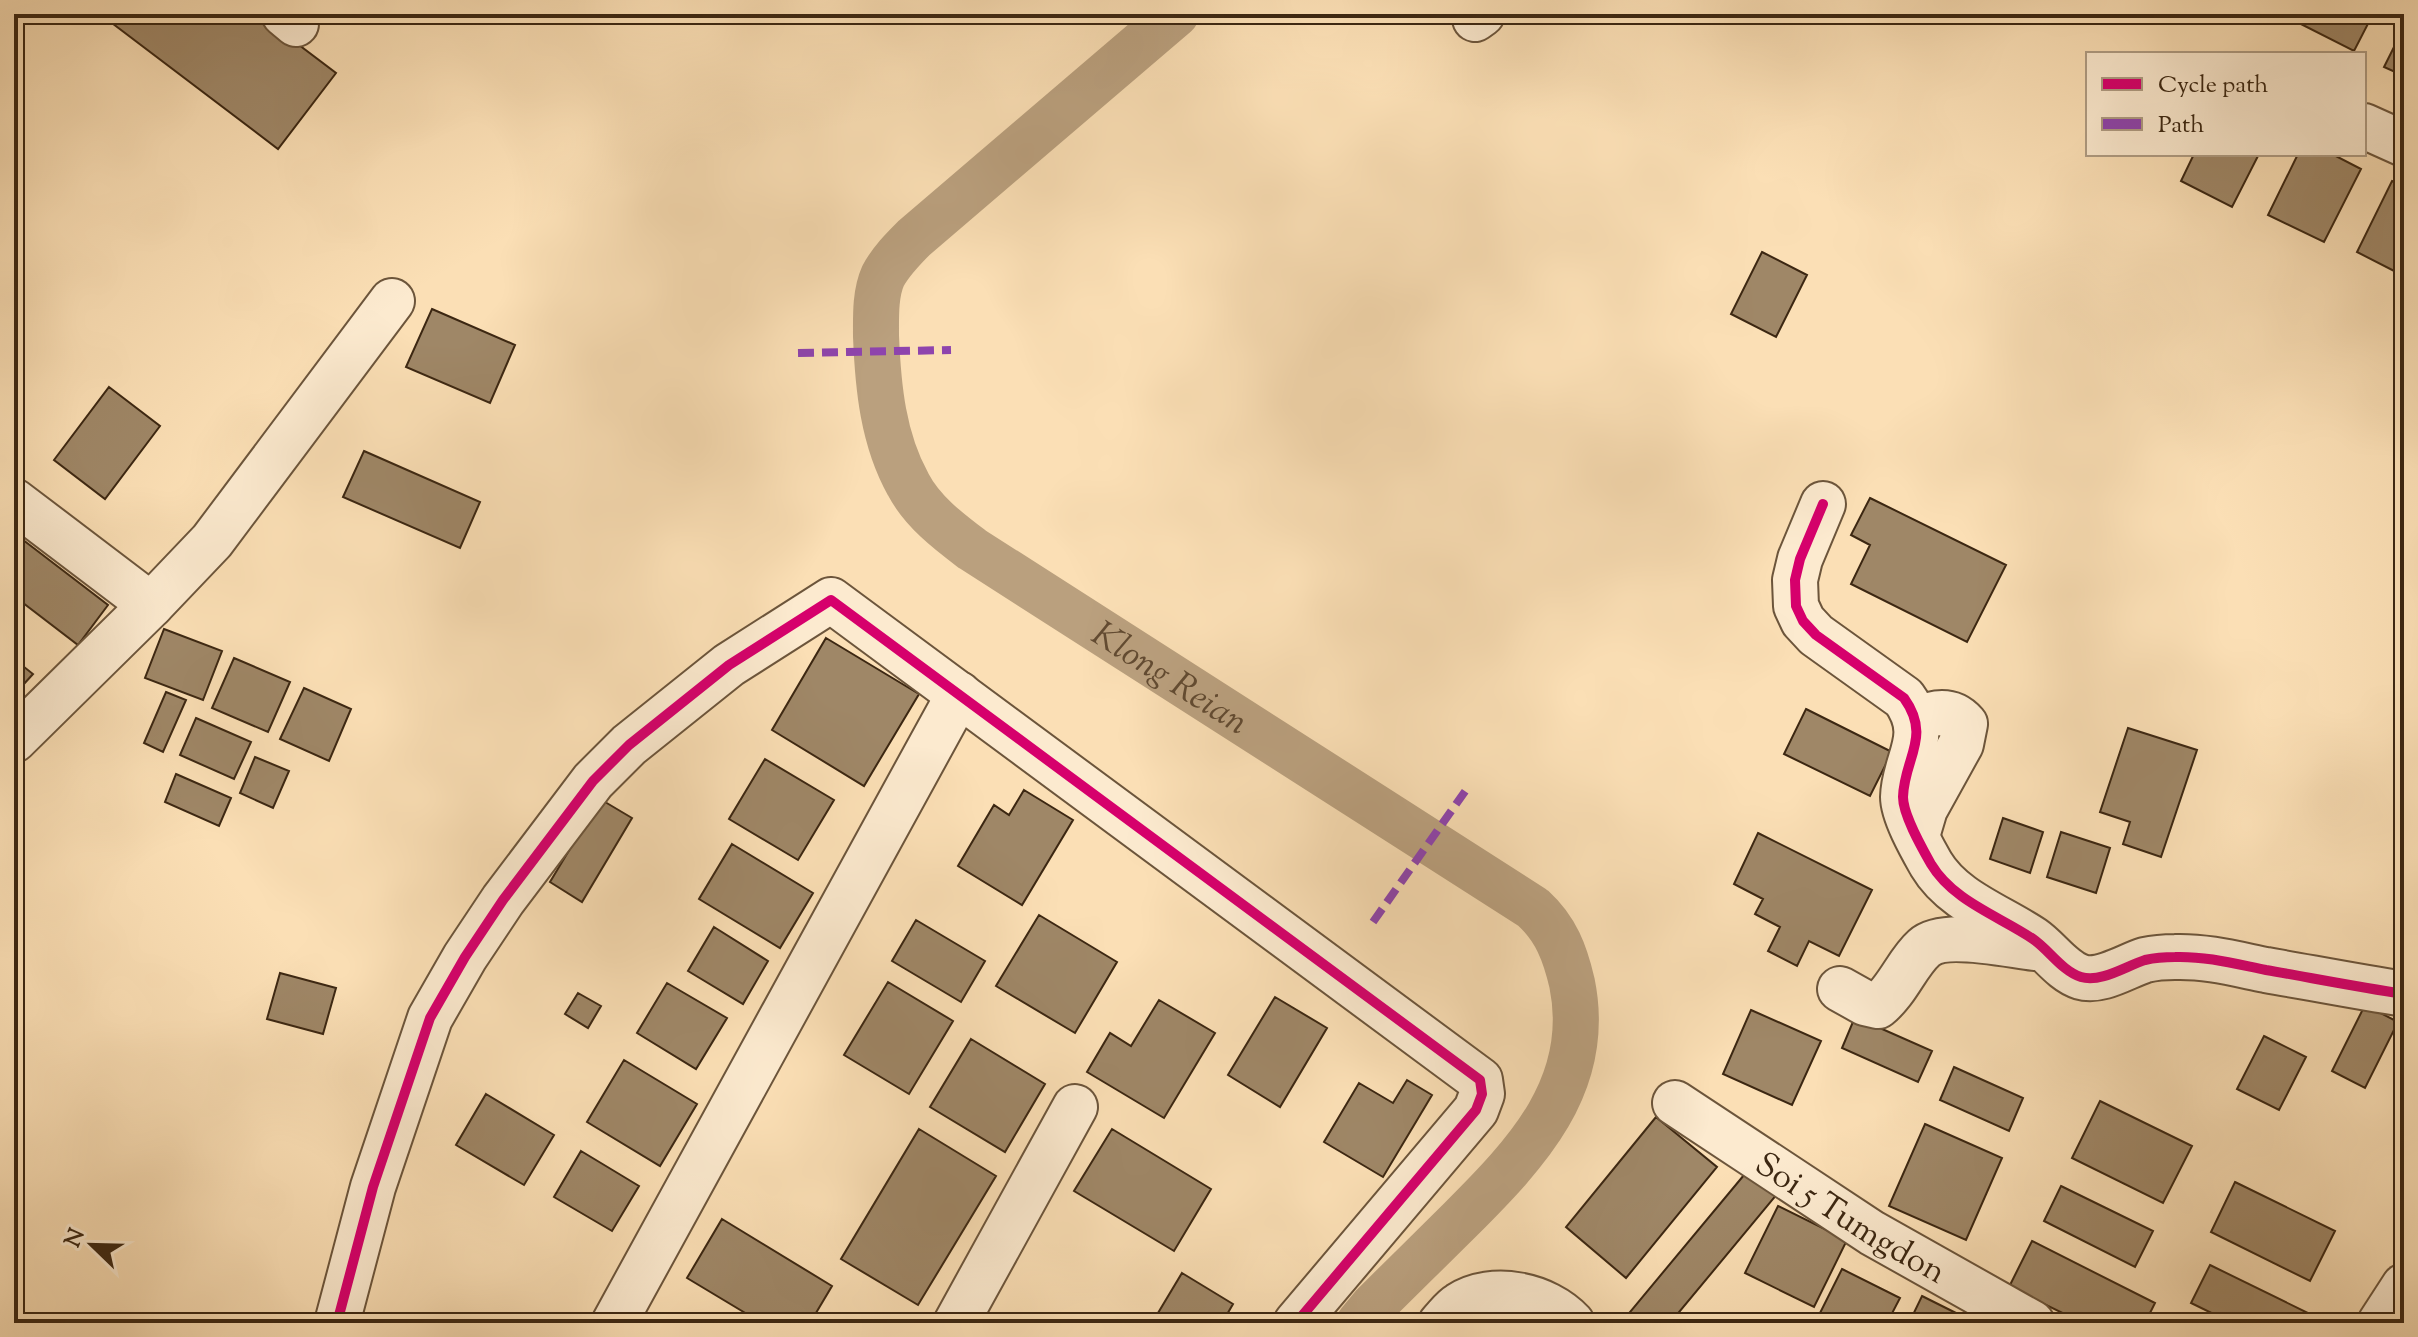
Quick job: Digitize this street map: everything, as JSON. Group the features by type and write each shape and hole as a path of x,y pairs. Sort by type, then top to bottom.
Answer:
{"street":[{"path":"2366,127 2404,144"},
{"path":"14,740 212,541 392,301"},
{"path":"14,501 151,605"},
{"path":"1823,504 1800,559 1795,580 1796,606 1803,621 1816,635 1904,698 1916,720 1916,740 1903,799 1908,818 1932,867 1945,883 2035,941 2080,977 2095,978 2147,960 2175,957 2209,959 2404,994"},
{"path":"337,1323 373,1187 430,1018 503,900 593,781 629,745 729,665 831,600 1480,1080 1482,1094 1476,1110 1296,1323"},
{"path":"614,1323 959,694"},
{"path":"1840,989 1865,1003 1878,1006 1888,998 1925,947 1946,940 2044,949"},
{"name":"Soi 5 Tumgdon","path":"1675,1103 1872,1233 2032,1323"},
{"path":"956,1323 1075,1107"},
{"path":"2380,1323 2404,1286"},
{"path":"1441,1323 1458,1306 1472,1299 1501,1294 1529,1298 1555,1309 1572,1323"}],"building":[{"path":"100,14 258,14 336,73 278,149"},
{"path":"2291,14 2373,14 2354,51 2289,18"},
{"path":"2404,27 2404,76 2384,67"},
{"path":"2193,156 2258,156 2232,207 2181,181"},
{"path":"2297,156 2336,156 2361,169 2324,242 2268,215"},
{"path":"2392,181 2404,187 2404,276 2357,252"},
{"path":"1762,252 1807,275 1776,337 1731,314"},
{"path":"432,309 515,345 490,403 406,367"},
{"path":"109,387 160,426 105,499 54,460"},
{"path":"364,451 480,502 460,548 343,497"},
{"path":"1870,498 2006,565 1967,642 1851,584 1870,545 1851,535"},
{"path":"14,533 108,605 78,645 14,596"},
{"path":"164,629 222,651 203,700 145,678"},
{"path":"826,638 919,694 864,786 772,730"},
{"path":"234,658 290,682 268,732 212,708"},
{"path":"14,659 33,674 14,695"},
{"path":"304,688 351,709 329,761 280,739"},
{"path":"166,692 186,700 163,752 144,743"},
{"path":"1806,709 1892,752 1870,796 1784,754"},
{"path":"196,718 251,742 234,779 180,755"},
{"path":"2128,728 2197,750 2161,857 2123,844 2130,822 2100,812"},
{"path":"255,757 289,771 273,808 240,793"},
{"path":"765,759 834,800 798,860 729,819"},
{"path":"176,774 231,798 219,826 165,802"},
{"path":"1024,790 1073,820 1022,905 958,866 994,805 1009,815"},
{"path":"600,799 632,818 582,902 550,882"},
{"path":"2003,818 2043,832 2030,873 1990,859"},
{"path":"2061,832 2110,848 2096,893 2047,877"},
{"path":"1758,833 1872,890 1839,956 1809,941 1797,966 1768,951 1780,927 1755,914 1763,899 1734,884"},
{"path":"732,844 813,893 780,948 699,899"},
{"path":"1039,915 1117,962 1075,1033 996,986"},
{"path":"916,920 985,961 961,1002 892,961"},
{"path":"714,927 768,961 743,1004 688,971"},
{"path":"280,973 336,988 323,1034 267,1019"},
{"path":"888,982 953,1021 909,1094 844,1055"},
{"path":"667,983 727,1018 696,1069 637,1033"},
{"path":"578,993 601,1006 588,1028 565,1014"},
{"path":"1275,997 1327,1028 1280,1107 1228,1075"},
{"path":"1159,1000 1215,1033 1164,1118 1087,1072 1110,1033 1131,1046"},
{"path":"2365,1005 2398,1022 2365,1088 2332,1071"},
{"path":"1751,1010 1821,1041 1792,1105 1723,1074"},
{"path":"1855,1017 1932,1051 1918,1082 1842,1048"},
{"path":"2264,1036 2306,1057 2279,1110 2237,1089"},
{"path":"971,1039 1045,1084 1005,1152 930,1107"},
{"path":"624,1060 697,1104 660,1166 587,1122"},
{"path":"1954,1067 2023,1098 2009,1131 1940,1100"},
{"path":"1407,1080 1432,1095 1383,1177 1324,1142 1359,1083 1393,1103"},
{"path":"486,1094 554,1135 524,1185 456,1145"},
{"path":"2100,1101 2192,1146 2163,1203 2072,1158"},
{"path":"1656,1117 1717,1167 1626,1278 1566,1227"},
{"path":"1925,1124 2002,1158 1966,1240 1889,1206"},
{"path":"919,1129 996,1176 918,1305 841,1259"},
{"path":"1112,1129 1211,1189 1174,1251 1074,1191"},
{"path":"581,1151 639,1186 612,1231 554,1197"},
{"path":"1749,1169 1778,1193 1670,1323 1631,1323 1625,1318"},
{"path":"2235,1182 2335,1231 2310,1281 2211,1232"},
{"path":"2061,1186 2153,1231 2135,1267 2044,1221"},
{"path":"1778,1206 1847,1240 1814,1307 1745,1273"},
{"path":"722,1219 832,1286 810,1323 762,1323 687,1278"},
{"path":"2032,1241 2155,1303 2145,1323 2083,1323 2009,1287"},
{"path":"2210,1265 2312,1315 2308,1323 2232,1323 2191,1303"},
{"path":"1842,1269 1900,1298 1887,1323 1835,1323 1819,1315"},
{"path":"1182,1273 1233,1304 1222,1323 1152,1323"},
{"path":"1922,1296 1976,1323 1909,1323"}],"waterway":[{"name":"Klong Reian","path":"1176,14 914,238 893,260 883,276 876,306 880,393 887,431 908,484 928,512 954,535 1533,908 1548,924 1558,942 1572,983 1576,1020 1573,1054 1549,1115 1508,1169 1359,1323"}],"marked path":[{"path":"798,353 951,350"},
{"path":"1373,922 1466,790"}],"cycle path":[{"path":"1823,504 1800,559 1795,580 1796,606 1803,621 1816,635 1904,698 1912,712 1916,736 1904,783 1904,804 1931,864 1951,888 2033,939 2068,970 2081,977 2105,976 2149,959 2187,957 2404,994"},
{"path":"337,1323 373,1187 430,1018 503,900 593,781 629,745 729,665 831,600 1480,1080 1482,1094 1476,1110 1296,1323"}]}
